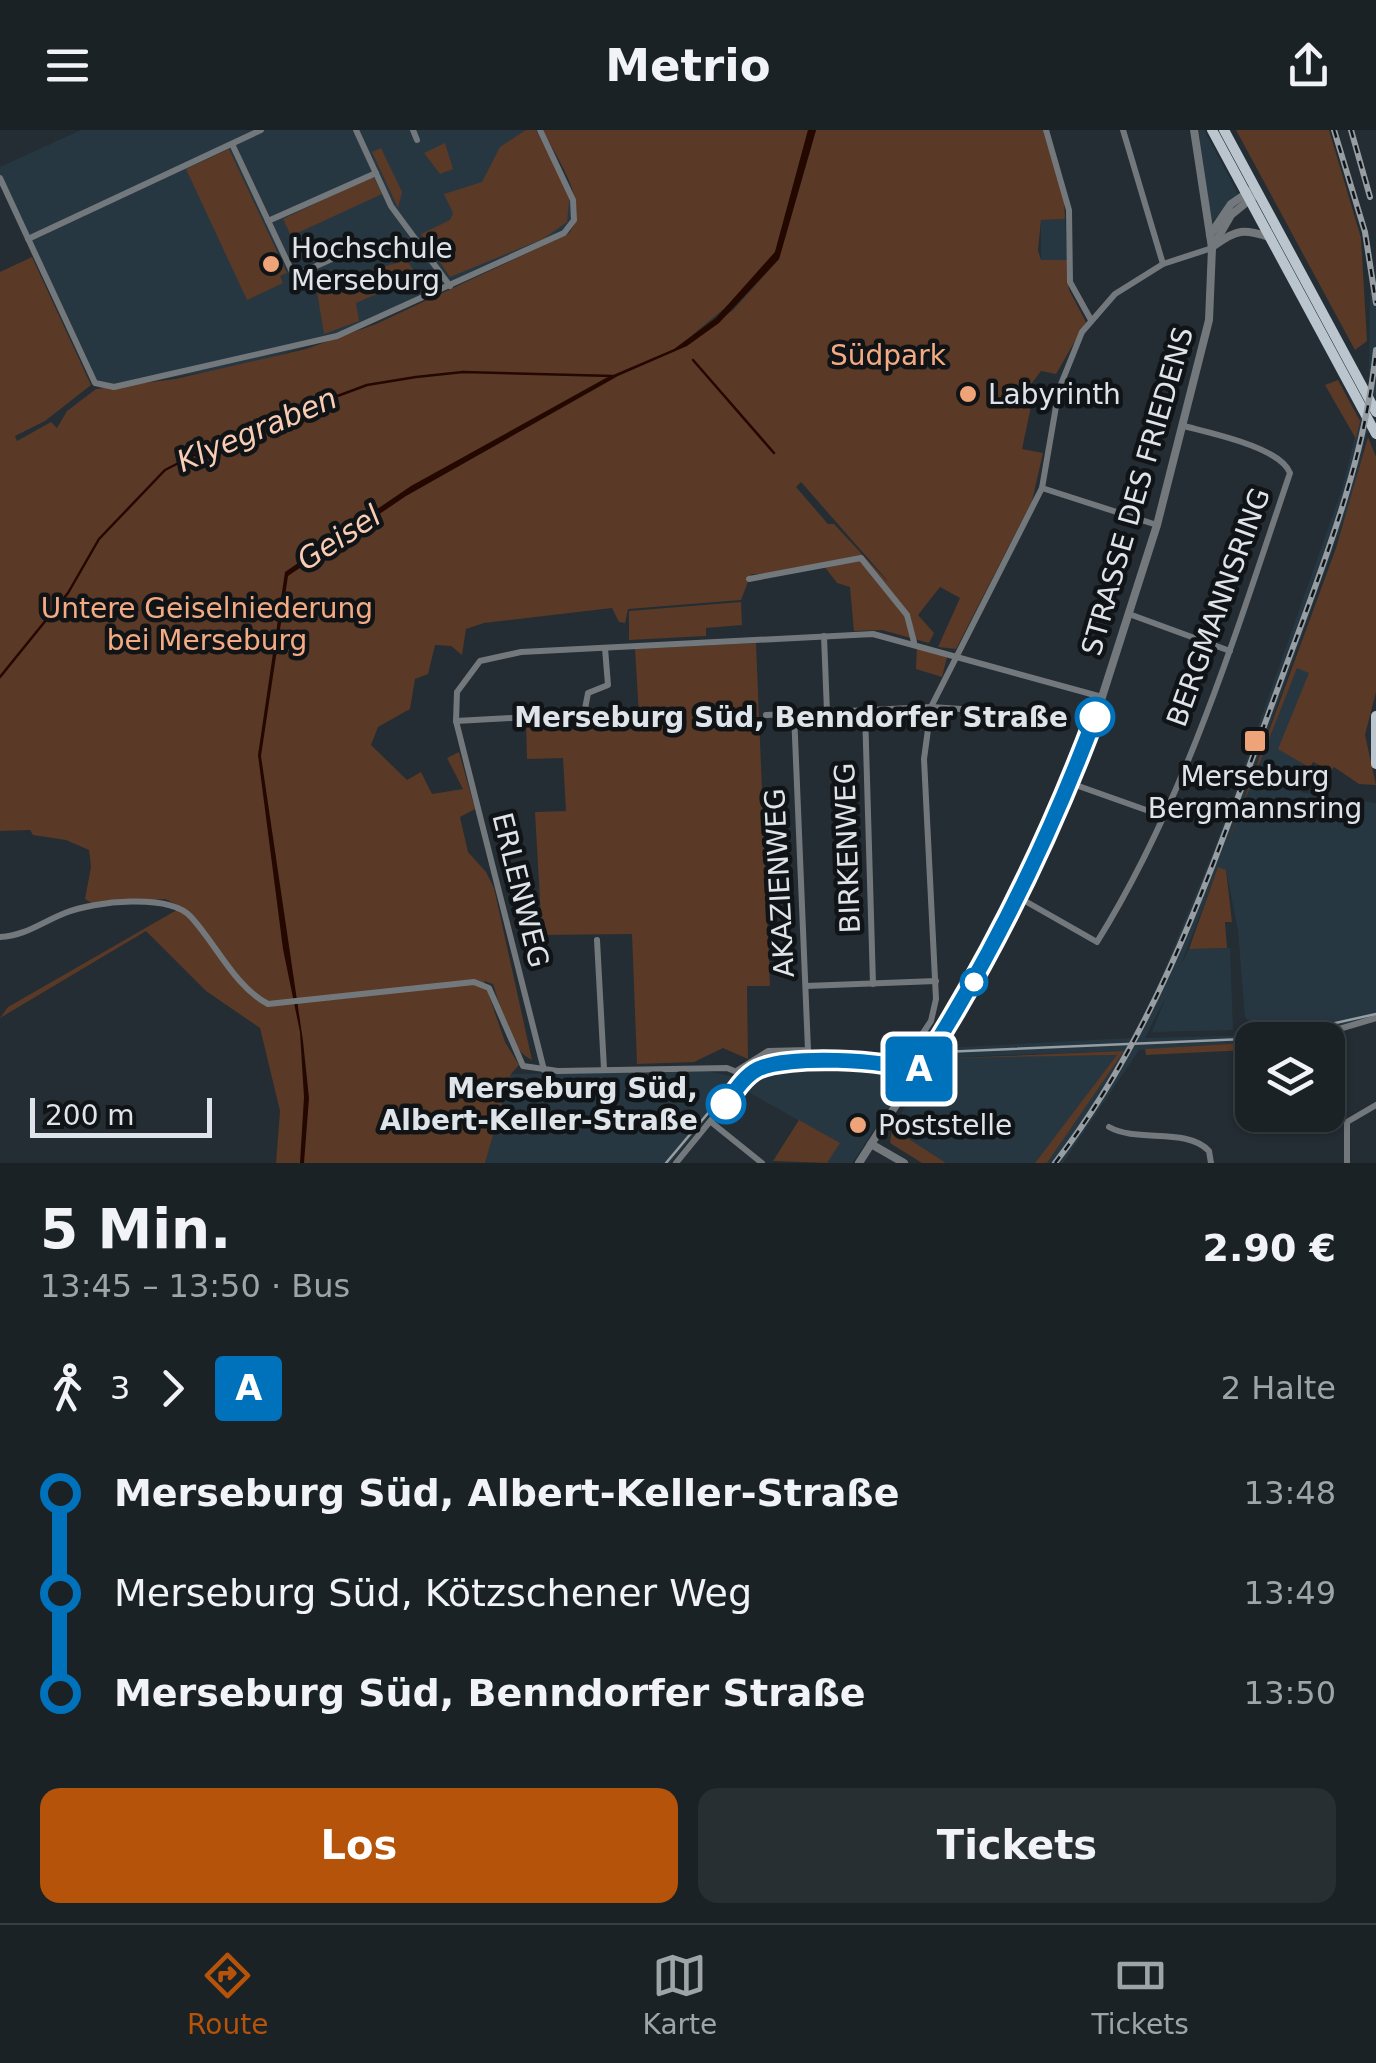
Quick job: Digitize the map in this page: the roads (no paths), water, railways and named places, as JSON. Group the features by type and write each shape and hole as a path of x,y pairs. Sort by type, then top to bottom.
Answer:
{"main road":[{"path":"1217,133 1376,412"},
{"path":"1252,194 1269,236 1376,434"},
{"path":"1376,716 1376,764"}],"street":[{"path":"28,239 261,130"},
{"path":"356,130 403,224 450,286"},
{"path":"413,130 417,140"},
{"path":"0,178 95,384 103,387 303,346 450,286 571,228 573,200 540,130"},
{"path":"1046,130 1070,210 1070,282 1091,320"},
{"path":"1123,130 1163,264"},
{"name":"STRASSE DES FRIEDENS","path":"859,1163 975,980 1070,783 1102,697 1157,526 1208,322 1212,248 1194,130"},
{"path":"232,144 294,276 354,249"},
{"path":"268,222 376,173"},
{"path":"1212,248 1231,216 1252,194"},
{"path":"1210,235 1225,211 1252,194"},
{"path":"901,1066 931,1020 936,981 924,759 932,708 1042,488 1062,380 1091,320 1115,294 1163,264 1212,248 1233,231 1245,229 1269,236"},
{"name":"BERGMANNSRING","path":"1018,897 1097,942 1130,890 1230,652 1290,473 1280,460 1256,449 1184,426"},
{"path":"1042,488 1157,526"},
{"path":"749,579 861,558 907,615 914,642"},
{"path":"1128,614 1230,652"},
{"path":"605,648 608,685 588,692 584,714 456,721 454,705 462,679 488,657 605,648 873,634 959,654 1102,697"},
{"path":"824,636 827,712"},
{"path":"766,714 932,708 991,710"},
{"name":"BIRKENWEG","path":"865,710 874,984"},
{"name":"AKAZIENWEG","path":"738,1070 768,1051 808,1050 794,713"},
{"name":"ERLENWEG","path":"456,721 544,1070"},
{"path":"1070,783 1163,816"},
{"path":"0,937 22,934 84,907 172,902 192,917 259,1000 277,1006 416,987 482,984 493,994 522,1066 544,1070 738,1070 747,1076"},
{"path":"597,940 604,1069"},
{"path":"806,986 936,981"},
{"path":"1345,1027 1376,1018"},
{"path":"676,1163 747,1076 767,1066 793,1061 901,1066 918,1072"},
{"path":"1346,1163 1347,1122 1376,1105"},
{"path":"711,1122 762,1163"},
{"path":"1109,1128 1124,1136 1195,1141 1209,1151 1210,1163"},
{"path":"872,1144 904,1163"}],"water":[{"name":"Geisel","path":"808,130 816,130 779,259 719,323 687,346 618,376 406,496 288,576 261,756 303,1041 309,1098 304,1163 300,1163 304,1097 300,1032 283,949 258,755 285,572 411,486 606,378 674,349 716,318 775,252"}],"waterway":[{"path":"693,360 774,453"},
{"name":"Klyegraben","path":"0,677 68,593 99,539 165,470 233,435 367,385 416,377 463,372 613,376"}],"tram line":[{"path":"666,1163 746,1068 770,1055 850,1056 1268,1038 1376,1014"}],"railway":[{"path":"1334,130 1365,232 1376,303"},
{"path":"1351,130 1370,197"},
{"path":"1055,1163 1126,1055 1207,881 1336,527 1361,440 1376,350"}],"place":[{"name":"Hochschule Merseburg","path":"271,264"},
{"name":"Labyrinth","path":"968,394"},
{"name":"Merseburg Süd, Benndorfer Straße","path":"1095,717"},
{"name":"Merseburg Bergmannsring","path":"1255,741"},
{"name":"Merseburg Süd, Albert-Keller-Straße","path":"726,1104"},
{"name":"Poststelle","path":"858,1125"}],"park label":[{"name":"Südpark","path":"888,355"},
{"name":"Untere Geiselniederung bei Merseburg","path":"207,624"}]}
